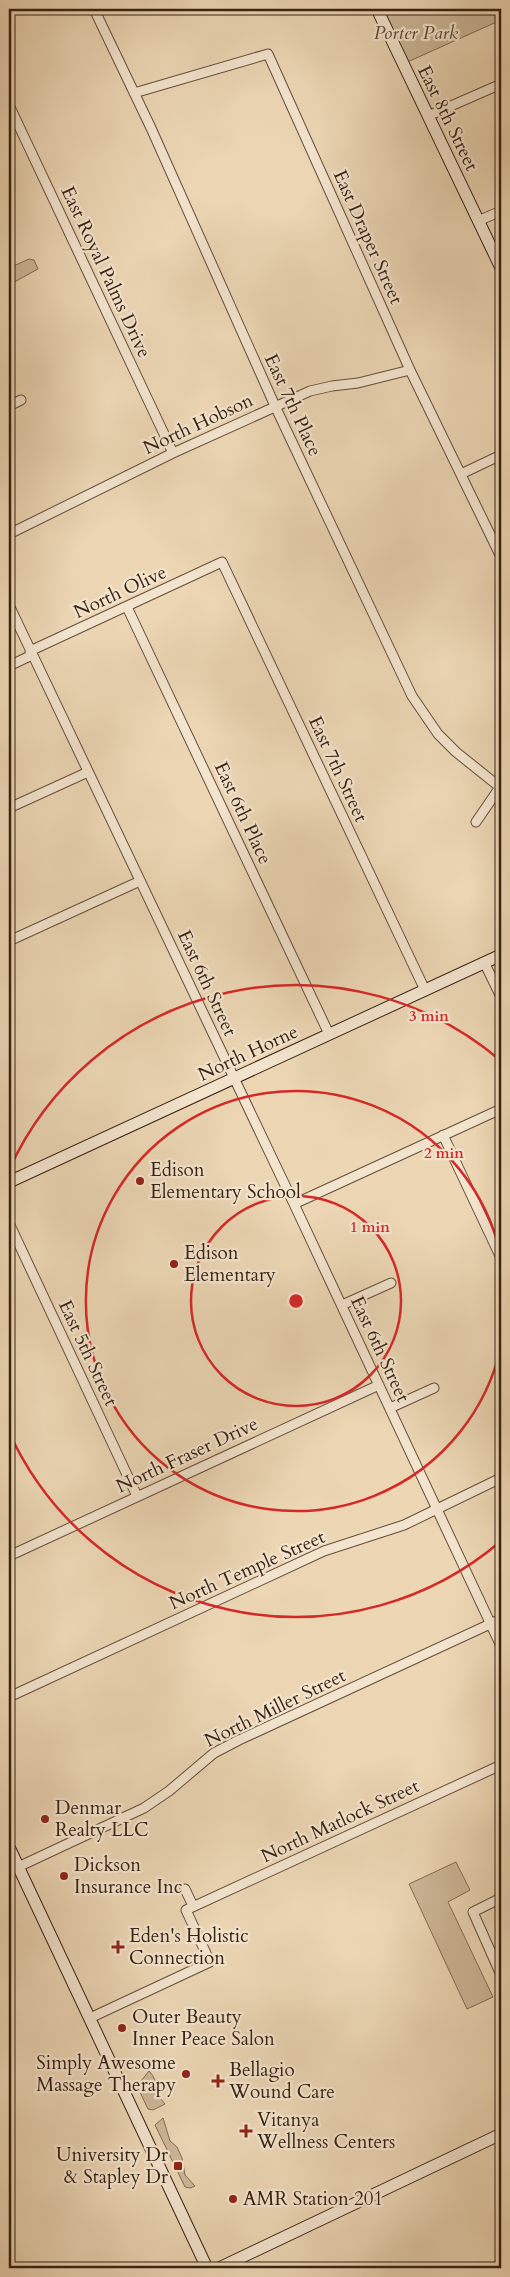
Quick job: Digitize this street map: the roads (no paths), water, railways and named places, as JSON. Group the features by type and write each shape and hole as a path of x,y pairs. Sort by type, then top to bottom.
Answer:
{"street":[{"name":"East 7th Place","path":"94,9 134,93 275,406 412,696 438,734 456,752 501,787"},
{"name":"East 8th Street","path":"378,9 501,268"},
{"name":"East Draper Street","path":"134,93 268,54 410,370 501,557"},
{"path":"428,116 501,84"},
{"name":"East Royal Palms Drive","path":"9,105 173,453"},
{"path":"478,221 501,211"},
{"name":"North Hobson","path":"9,534 173,453 310,391 358,383 410,370"},
{"path":"9,406 21,400"},
{"path":"461,474 501,455"},
{"name":"North Olive","path":"9,666 31,653 222,562"},
{"name":"East 7th Street","path":"222,562 425,990"},
{"name":"East 6th Street","path":"9,605 294,1204 501,1646"},
{"name":"East 6th Place","path":"127,607 330,1034"},
{"path":"9,808 88,772"},
{"path":"476,822 501,787"},
{"path":"9,941 140,881"},
{"name":"North Horne","path":"9,1182 501,955"},
{"path":"484,962 501,997"},
{"path":"294,1204 501,1108"},
{"path":"443,1135 501,1258"},
{"name":"East 5th Street","path":"9,1223 137,1496"},
{"path":"342,1306 391,1282"},
{"name":"North Fraser Drive","path":"11,1555 379,1385"},
{"path":"390,1408 434,1388"},
{"name":"North Temple Street","path":"9,1698 324,1551 404,1525 501,1478"},
{"path":"9,1544 11,1555"},
{"name":"North Miller Street","path":"18,1867 144,1808 169,1791 214,1753 239,1740 501,1619"},
{"name":"North Matlock Street","path":"193,1906 501,1765"},
{"path":"9,1847 207,2268"},
{"path":"90,2018 210,1962 186,1910 193,1906 185,1890"},
{"path":"501,1898 473,1912 501,1974"},
{"path":"219,2268 501,2134"}],"place":[{"name":"Edison Elementary School","path":"140,1181"},
{"name":"Edison Elementary","path":"174,1264"},
{"name":"Denmar Realty LLC","path":"45,1819"},
{"name":"Dickson Insurance Inc","path":"64,1876"},
{"name":"Eden's Holistic Connection","path":"118,1947"},
{"name":"Outer Beauty Inner Peace Salon","path":"122,2028"},
{"name":"Simply Awesome Massage Therapy","path":"186,2074"},
{"name":"Bellagio Wound Care","path":"218,2081"},
{"name":"Vitanya Wellness Centers","path":"246,2131"},
{"name":"University Dr & Stapley Dr","path":"178,2166"},
{"name":"AMR Station 201","path":"233,2199"}],"park label":[{"name":"Porter Park","path":"416,33"}]}
